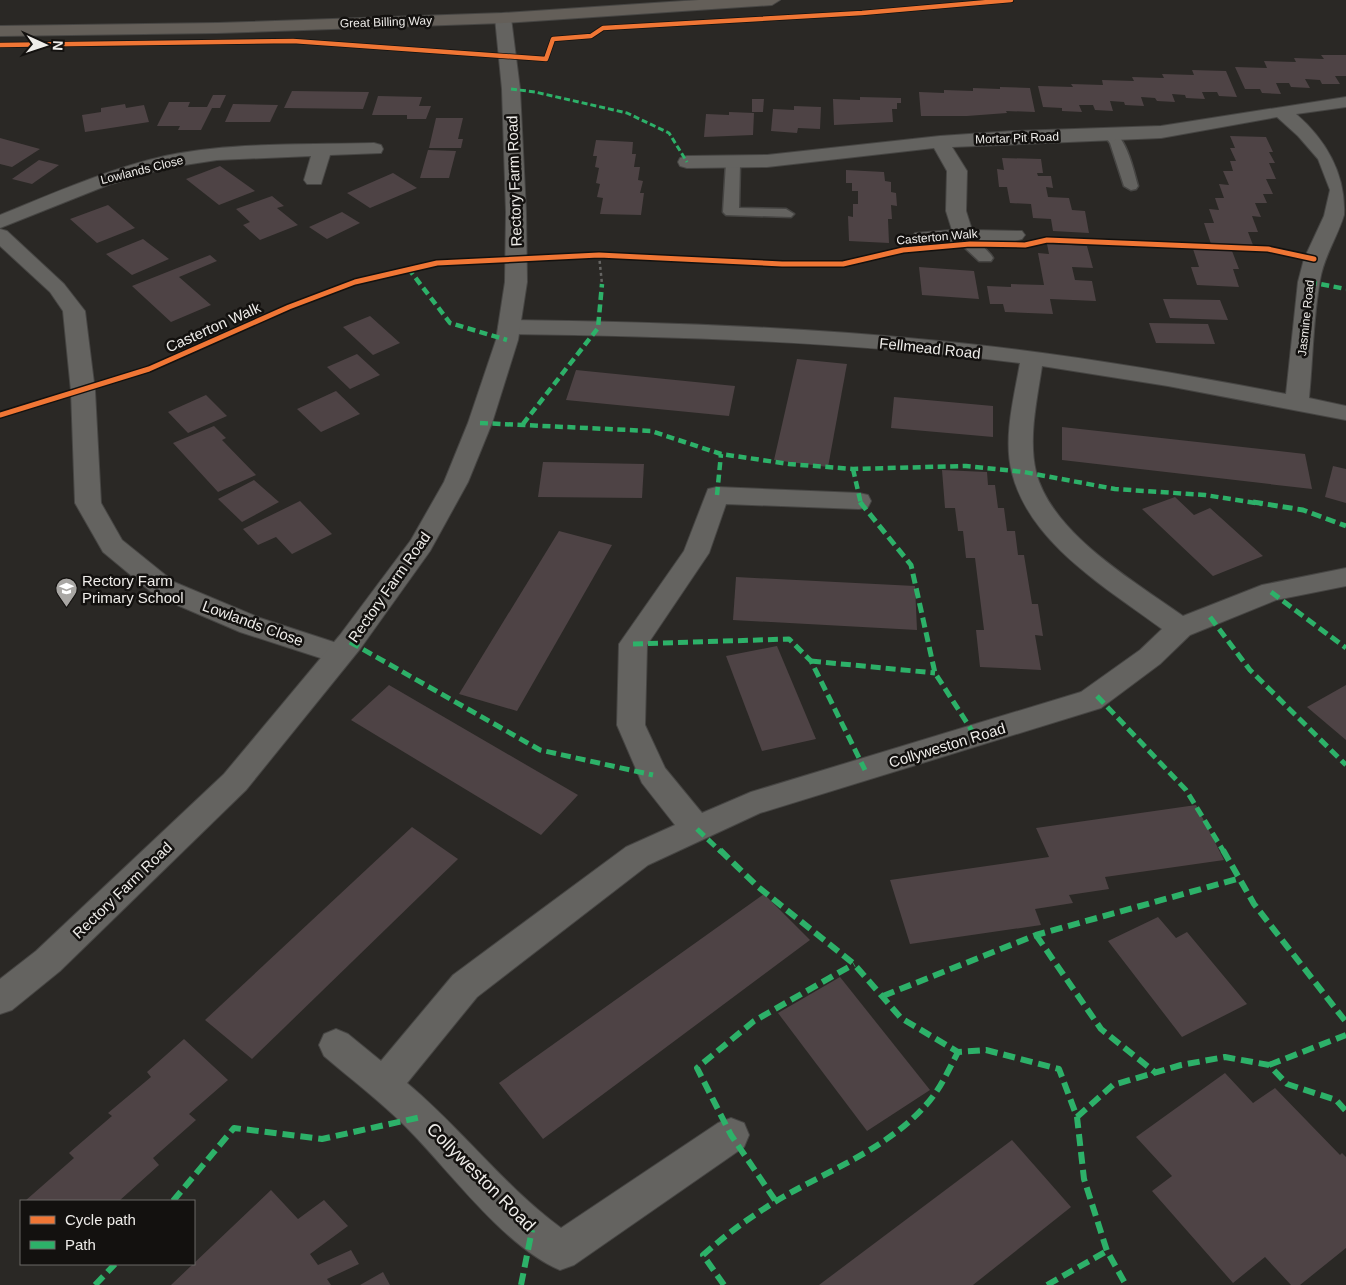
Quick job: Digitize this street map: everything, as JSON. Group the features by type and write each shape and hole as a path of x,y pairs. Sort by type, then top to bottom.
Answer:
{"main road":[{"name":"Great Billing Way","path":"0,31 227,27 503,18 711,2 772,0"}],"street":[{"name":"Rectory Farm Road","path":"0,999 48,960 235,782 350,642 421,546 456,482 480,423 509,327 516,282 516,212 511,89 503,18"},
{"name":"Mortar Pit Road","path":"687,162 733,163 940,142 1013,137 1161,132 1281,111 1346,102"},
{"name":"Jasmine Road","path":"1281,111 1305,132 1327,158 1340,190 1340,218 1314,259 1309,282 1297,403"},
{"path":"940,142 957,172 956,211 964,235"},
{"name":"Lowlands Close","path":"0,222 104,179 166,162 219,154 374,149"},
{"path":"314,180 322,151"},
{"name":"Lowlands Close","path":"0,235 57,288 74,311 83,391 88,503 112,546 165,589 250,625 339,654"},
{"path":"922,237 1015,235"},
{"name":"Fellmead Road","path":"509,327 718,332 870,341 1032,358 1140,374 1346,413"},
{"path":"1032,358 1022,419 1024,472 1035,503 1068,543 1180,628"},
{"path":"697,829 653,776 631,725 633,644 696,552 717,495 859,500"},
{"name":"Collyweston Road","path":"383,1086 465,986 637,856 751,804 1091,700 1150,657 1180,628 1271,592 1346,577"},
{"name":"Collyweston Road","path":"336,1045 421,1117 508,1208 532,1230 560,1251 730,1134"}],"lane":[{"path":"1111,134 1117,143 1131,186"},
{"path":"733,163 731,212 786,214"},
{"path":"964,235 970,244 985,258"}],"path":[{"path":"590,255 608,255"},
{"path":"599,255 602,284"}],"building":[{"path":"1321,55 1346,55 1346,76 1335,76 1340,84 1322,84 1320,80 1305,79 1310,88 1291,87 1289,83 1276,83 1281,94 1262,93 1260,89 1245,89 1235,67 1267,68 1264,61 1296,62 1294,58 1324,59"},
{"path":"1192,70 1226,71 1237,97 1219,96 1217,92 1202,92 1205,99 1186,98 1185,95 1172,94 1175,102 1157,101 1155,98 1141,97 1144,106 1125,105 1124,102 1110,101 1113,111 1095,110 1093,105 1079,105 1082,112 1062,111 1062,108 1043,107 1038,86 1073,87 1071,84 1103,85 1102,80 1134,81 1132,77 1164,78 1162,74 1194,75"},
{"path":"1000,87 1030,88 1035,112 1006,111 1007,113 967,116 921,116 919,92 944,93 944,90 973,91 973,88 1000,89"},
{"path":"292,91 369,92 363,109 284,108"},
{"path":"213,95 226,95 220,108 212,108 201,130 178,130 180,126 157,126 169,102 190,102 188,107 207,107"},
{"path":"378,96 422,97 419,106 431,106 426,119 407,119 407,115 372,115"},
{"path":"860,97 901,98 901,103 897,103 897,109 892,109 893,122 834,125 833,99 860,100"},
{"path":"752,99 764,99 763,112 752,112"},
{"path":"125,104 126,108 144,105 149,122 85,132 82,115 101,112 101,108"},
{"path":"233,104 278,105 270,122 225,122"},
{"path":"794,106 821,107 820,129 798,128 797,133 771,131 773,109 794,110"},
{"path":"729,112 754,113 753,135 704,137 706,114 729,115"},
{"path":"436,118 463,118 458,139 463,139 461,148 429,148"},
{"path":"1230,136 1266,137 1273,152 1269,152 1275,163 1269,163 1276,179 1266,179 1273,194 1263,194 1267,203 1255,203 1261,217 1252,216 1258,232 1248,232 1253,245 1211,244 1204,223 1214,223 1209,209 1219,210 1215,198 1224,198 1219,184 1229,185 1223,171 1233,171 1230,161 1236,161 1230,148 1235,148"},
{"path":"0,138 40,149 12,167 0,164"},
{"path":"596,140 633,142 632,154 636,154 634,167 640,167 638,180 643,181 640,193 644,193 641,215 600,214 603,198 597,197 600,184 596,183 599,168 595,167 597,156 593,156"},
{"path":"428,150 456,151 449,178 420,178"},
{"path":"1002,158 1041,159 1043,173 1037,173 1038,176 1051,176 1053,188 1046,187 1048,197 1069,198 1072,210 1085,211 1089,233 1053,231 1051,219 1033,218 1031,204 1010,203 1007,187 999,187 997,169 1004,170"},
{"path":"39,160 59,165 32,184 12,179"},
{"path":"220,166 255,191 219,205 186,179"},
{"path":"846,170 884,172 885,181 891,182 891,192 896,193 897,206 891,205 892,219 888,219 889,243 849,241 848,216 853,217 853,204 858,204 858,191 852,191 852,183 846,183"},
{"path":"393,173 417,188 370,208 347,193"},
{"path":"272,196 284,206 277,208 298,225 260,240 243,225 250,222 236,209"},
{"path":"108,205 135,228 97,243 70,219"},
{"path":"342,212 360,223 327,239 309,227"},
{"path":"143,239 169,259 132,275 106,254"},
{"path":"1047,244 1087,246 1093,268 1072,267 1075,280 1092,281 1096,301 1050,299 1053,314 1005,312 1003,304 990,304 987,286 1011,287 1011,284 1044,285 1038,253 1049,254"},
{"path":"1193,249 1232,251 1239,269 1233,269 1239,287 1197,285 1191,267 1199,267"},
{"path":"210,255 217,261 179,277 211,305 171,322 132,286"},
{"path":"919,267 974,271 979,299 922,295"},
{"path":"1163,299 1220,300 1228,320 1170,318"},
{"path":"370,316 400,343 373,355 343,327"},
{"path":"1149,323 1208,324 1215,344 1156,343"},
{"path":"357,354 380,375 350,389 327,367"},
{"path":"797,359 847,364 828,467 774,460"},
{"path":"576,370 735,386 729,416 566,400"},
{"path":"336,391 360,414 321,432 297,409"},
{"path":"206,395 227,416 188,433 168,412"},
{"path":"894,397 993,406 993,437 891,428"},
{"path":"214,426 226,438 222,440 256,475 218,492 173,443"},
{"path":"1062,427 1305,454 1312,489 1062,460"},
{"path":"543,462 644,464 642,498 538,497"},
{"path":"1333,466 1346,469 1346,503 1325,497"},
{"path":"942,470 987,472 988,485 995,485 998,508 1004,508 1007,531 1015,531 1018,555 1024,555 1032,604 1038,604 1043,636 1035,635 1041,670 980,667 976,630 984,630 975,558 966,558 963,531 958,531 955,508 945,508"},
{"path":"254,480 279,502 242,522 218,499"},
{"path":"1175,497 1194,515 1210,508 1263,556 1213,576 1142,509"},
{"path":"300,501 332,534 292,554 276,537 258,545 243,529"},
{"path":"559,531 612,545 517,711 459,694"},
{"path":"736,577 915,586 917,630 733,620"},
{"path":"777,646 816,739 762,751 726,656"},
{"path":"389,685 578,795 541,835 351,720"},
{"path":"1346,685 1346,740 1307,707"},
{"path":"1196,805 1224,860 1105,877 1109,889 1069,895 1073,903 1035,909 1041,925 910,944 890,880 1049,857 1036,828"},
{"path":"412,827 458,859 252,1059 205,1020"},
{"path":"764,894 810,940 543,1139 499,1083"},
{"path":"1158,917 1176,938 1187,932 1247,1004 1182,1037 1108,941"},
{"path":"840,977 930,1090 867,1131 778,1013"},
{"path":"184,1039 228,1080 189,1114 196,1120 153,1158 159,1165 120,1200 26,1200 74,1158 69,1153 112,1116 108,1113 151,1077 147,1072"},
{"path":"1225,1073 1253,1103 1275,1088 1340,1155 1342,1153 1346,1157 1346,1248 1300,1285 1291,1285 1265,1257 1233,1283 1152,1191 1172,1176 1136,1137"},
{"path":"1012,1140 1071,1207 973,1285 819,1285"},
{"path":"271,1190 298,1219 324,1200 348,1226 310,1254 318,1265 351,1250 359,1264 327,1279 331,1285 171,1285 192,1265 195,1265 195,1262"},
{"path":"383,1272 390,1285 360,1285"}],"marked path":[{"path":"511,89 535,92 627,113 669,133 687,162"},
{"path":"408,268 450,323 507,340"},
{"path":"1309,282 1346,289"},
{"path":"523,424 598,328 602,284"},
{"path":"480,423 651,431 721,454 789,464 853,469 966,466 1024,472 1115,489 1205,495 1303,510 1346,526"},
{"path":"717,495 721,454"},
{"path":"853,469 859,501 911,565 935,673 976,737"},
{"path":"1271,592 1346,648"},
{"path":"1210,617 1250,670 1346,765"},
{"path":"633,644 789,639 811,661 865,770"},
{"path":"350,642 540,750 653,775"},
{"path":"811,661 935,673"},
{"path":"1097,696 1154,754 1186,790 1207,821 1244,888 1265,920 1346,1022"},
{"path":"697,829 757,886 854,964 901,1018 958,1052 986,1050 1059,1069 1077,1117 1084,1179 1107,1251 1126,1285"},
{"path":"883,996 1036,935 1237,879"},
{"path":"1036,935 1101,1029 1156,1073"},
{"path":"775,1200 731,1135 697,1068 754,1021 854,964"},
{"path":"1269,1065 1346,1035"},
{"path":"724,1285 703,1255 728,1233 755,1214 841,1166 897,1131 927,1105 958,1052"},
{"path":"1077,1117 1113,1085 1181,1065 1225,1057 1269,1065 1287,1084 1336,1100 1346,1111"},
{"path":"174,1200 234,1128 322,1139 421,1117"},
{"path":"521,1285 532,1230"},
{"path":"1047,1285 1107,1251"},
{"path":"95,1285 114,1265"}],"cycle path":[{"path":"0,45 293,41 546,59 553,39 591,36 603,28 862,13 1011,0"},
{"name":"Casterton Walk","path":"0,415 149,369 289,307 355,282 408,268 437,263 599,255 782,264 843,264 903,250 970,244 1025,245 1047,240 1268,249 1314,259"}],"place":[{"name":"Rectory Farm Primary School","path":"66,608"}]}
